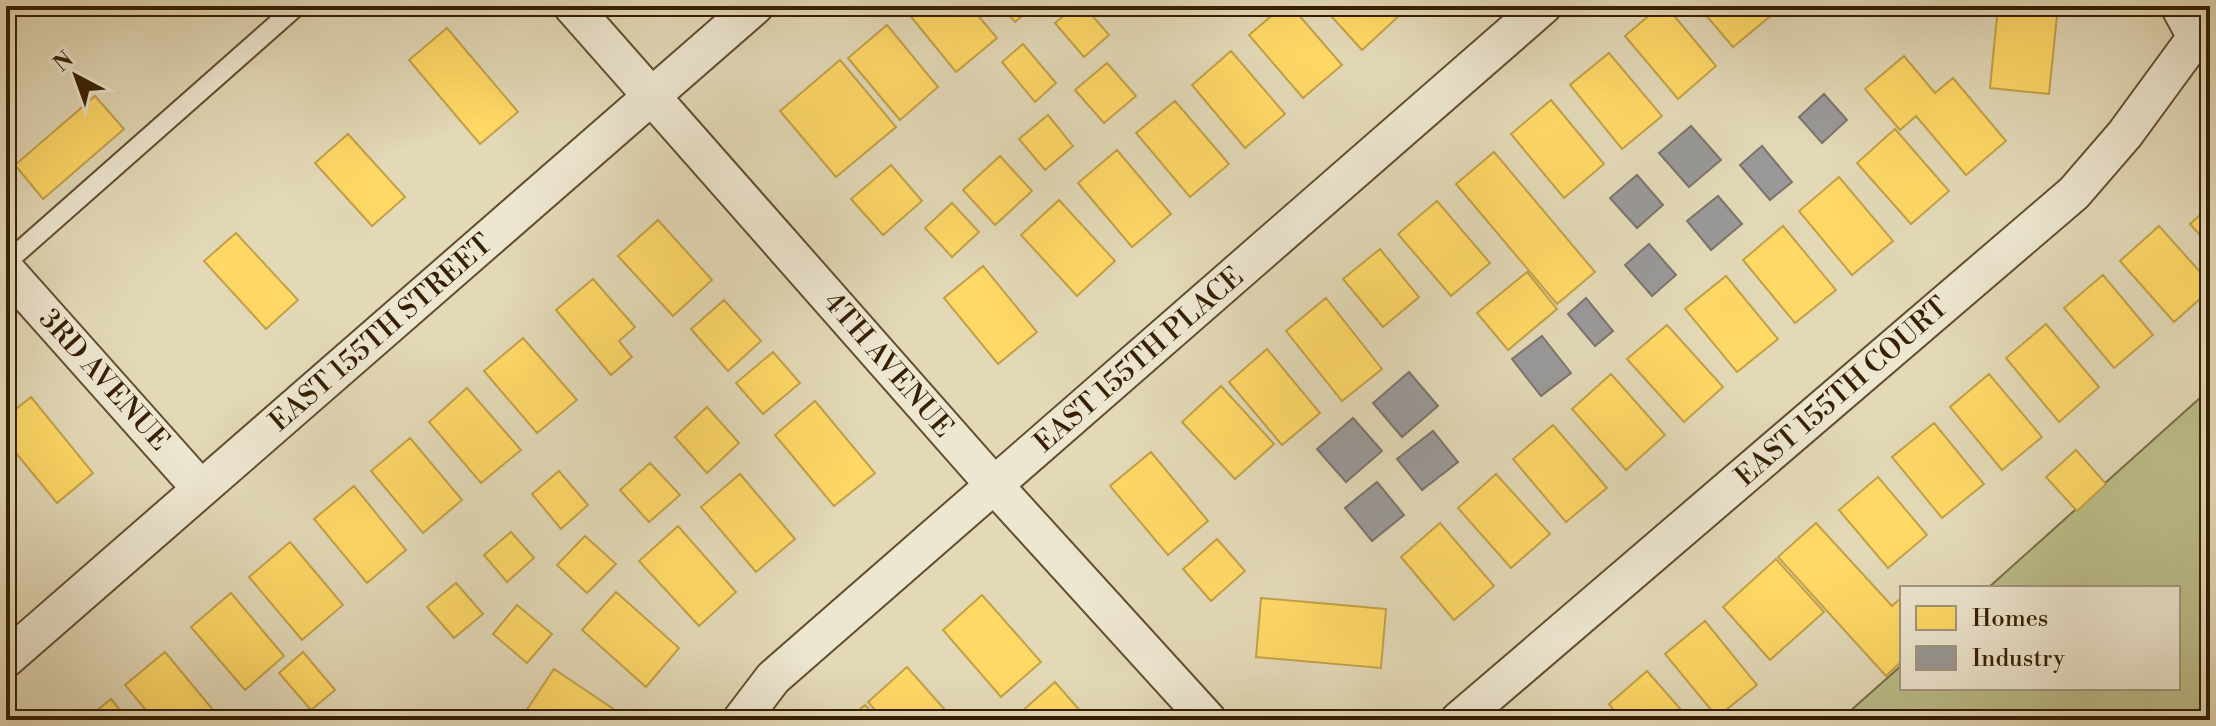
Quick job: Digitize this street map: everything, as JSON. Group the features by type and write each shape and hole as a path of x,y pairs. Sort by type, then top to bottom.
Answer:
{"street":[{"name":"4TH AVENUE","path":"572,6 995,486 1208,720"},
{"name":"EAST 155TH STREET","path":"6,659 755,6"},
{"name":"EAST 155TH PLACE","path":"741,720 773,678 1543,6"},
{"name":"EAST 155TH COURT","path":"1459,720 2074,193 2125,134 2188,21"},
{"name":"3RD AVENUE","path":"6,270 201,489"}],"lane":[{"path":"6,263 297,6"}],"green space":[{"path":"2210,389 2210,720 1840,720 1900,667 1900,690 2180,690 2180,586 1990,586"}],"building: Homes":[{"path":"970,6 997,38 956,72 904,8"},
{"path":"1001,6 1033,6 1015,22"},
{"path":"1075,6 1084,6 1109,35 1084,57 1055,23"},
{"path":"1283,6 1291,6 1342,65 1303,98 1249,35"},
{"path":"1322,6 1393,6 1400,15 1362,50"},
{"path":"1660,6 1666,6 1716,66 1678,99 1625,36"},
{"path":"1698,6 1766,6 1773,14 1733,47"},
{"path":"1998,6 2058,6 2049,94 1990,88"},
{"path":"887,25 938,87 900,120 848,58"},
{"path":"447,28 518,112 480,144 409,60"},
{"path":"1023,44 1056,83 1035,102 1002,62"},
{"path":"1231,51 1285,114 1245,148 1192,85"},
{"path":"1609,53 1662,116 1622,149 1570,85"},
{"path":"1904,56 1935,93 1953,78 2006,141 1966,175 1916,116 1900,130 1865,89"},
{"path":"840,60 896,127 836,177 780,111"},
{"path":"1107,63 1136,96 1104,123 1075,90"},
{"path":"95,96 124,129 43,199 15,165"},
{"path":"1551,100 1604,164 1564,198 1511,134"},
{"path":"1175,101 1229,164 1190,197 1136,133"},
{"path":"1048,115 1073,146 1045,170 1019,139"},
{"path":"1895,129 1949,191 1911,224 1857,163"},
{"path":"348,134 405,197 372,226 315,163"},
{"path":"1117,150 1171,214 1132,247 1078,183"},
{"path":"1494,152 1595,272 1557,304 1456,184"},
{"path":"1000,156 1032,191 995,225 963,190"},
{"path":"891,165 922,201 883,235 851,199"},
{"path":"1839,177 1893,241 1852,275 1799,211"},
{"path":"1059,200 1115,261 1077,296 1021,235"},
{"path":"1437,201 1490,263 1451,296 1398,234"},
{"path":"952,203 979,232 952,257 925,228"},
{"path":"2210,206 2210,246 2190,224"},
{"path":"658,220 712,280 673,316 618,256"},
{"path":"1783,226 1836,290 1795,323 1743,260"},
{"path":"2159,226 2210,283 2210,290 2174,322 2120,261"},
{"path":"236,233 298,300 266,329 204,261"},
{"path":"1380,249 1419,297 1383,327 1343,279"},
{"path":"983,266 1037,332 998,364 944,298"},
{"path":"1527,272 1557,309 1508,350 1477,313"},
{"path":"2103,275 2153,335 2114,368 2064,308"},
{"path":"1726,276 1778,339 1737,372 1685,309"},
{"path":"593,279 635,327 619,341 632,357 611,375 556,310"},
{"path":"1326,298 1382,369 1342,401 1286,331"},
{"path":"724,300 761,341 728,371 691,329"},
{"path":"2046,324 2099,387 2059,422 2006,358"},
{"path":"1667,325 1723,387 1684,422 1627,359"},
{"path":"523,338 577,400 537,433 484,371"},
{"path":"1267,349 1320,413 1282,445 1229,382"},
{"path":"773,352 800,383 763,414 736,383"},
{"path":"1611,374 1665,435 1626,470 1572,409"},
{"path":"1989,374 2042,437 2002,470 1950,407"},
{"path":"1221,386 1274,444 1235,479 1182,422"},
{"path":"467,388 521,450 481,483 429,422"},
{"path":"31,397 93,473 57,503 6,441 6,417"},
{"path":"815,401 875,473 834,506 775,435"},
{"path":"707,407 739,443 707,473 675,437"},
{"path":"1934,423 1984,484 1942,518 1892,457"},
{"path":"1553,425 1607,488 1566,522 1513,459"},
{"path":"410,438 462,500 423,533 371,471"},
{"path":"2076,450 2106,484 2077,511 2046,477"},
{"path":"1151,452 1208,521 1168,555 1110,486"},
{"path":"650,463 680,495 649,522 620,490"},
{"path":"559,471 588,505 561,529 532,494"},
{"path":"740,474 795,539 756,572 701,507"},
{"path":"1496,474 1550,534 1511,568 1458,508"},
{"path":"1878,477 1927,535 1888,568 1839,510"},
{"path":"354,486 406,550 367,583 314,519"},
{"path":"1440,523 1494,586 1454,620 1401,557"},
{"path":"1816,523 1892,606 1900,599 1900,663 1886,676 1778,557"},
{"path":"678,526 736,592 699,626 639,561"},
{"path":"511,532 534,558 507,582 484,555"},
{"path":"585,536 616,564 587,593 557,565"},
{"path":"1217,539 1245,571 1211,601 1183,569"},
{"path":"290,542 343,605 302,640 249,577"},
{"path":"1776,559 1824,612 1770,660 1723,607"},
{"path":"456,583 483,614 454,638 427,607"},
{"path":"616,592 679,648 646,687 582,630"},
{"path":"231,593 284,656 245,690 191,627"},
{"path":"982,595 1041,662 1001,697 943,630"},
{"path":"1261,598 1386,609 1381,668 1256,657"},
{"path":"517,605 552,634 527,663 493,634"},
{"path":"1705,621 1757,685 1717,717 1665,654"},
{"path":"165,652 219,717 215,720 154,720 125,685"},
{"path":"303,652 335,690 311,710 279,673"},
{"path":"907,667 954,720 884,720 868,702"},
{"path":"554,669 626,720 539,720 526,711"},
{"path":"1647,671 1690,720 1622,720 1609,704"},
{"path":"1055,682 1082,713 1074,720 1028,720 1021,712"},
{"path":"111,699 128,720 85,720"},
{"path":"865,705 878,720 847,720"}],"building: Industry":[{"path":"1824,94 1847,120 1822,143 1799,117"},
{"path":"1691,126 1721,160 1689,187 1659,153"},
{"path":"1762,146 1792,182 1770,200 1740,165"},
{"path":"1637,175 1663,205 1637,228 1610,198"},
{"path":"1718,196 1742,224 1711,250 1687,221"},
{"path":"1649,244 1676,275 1652,296 1625,265"},
{"path":"1586,298 1613,331 1595,346 1568,314"},
{"path":"1542,336 1571,373 1541,396 1512,359"},
{"path":"1409,372 1438,406 1402,437 1373,403"},
{"path":"1353,418 1382,451 1346,482 1317,449"},
{"path":"1433,431 1458,462 1422,490 1397,459"},
{"path":"1377,482 1404,515 1372,541 1345,508"}]}
